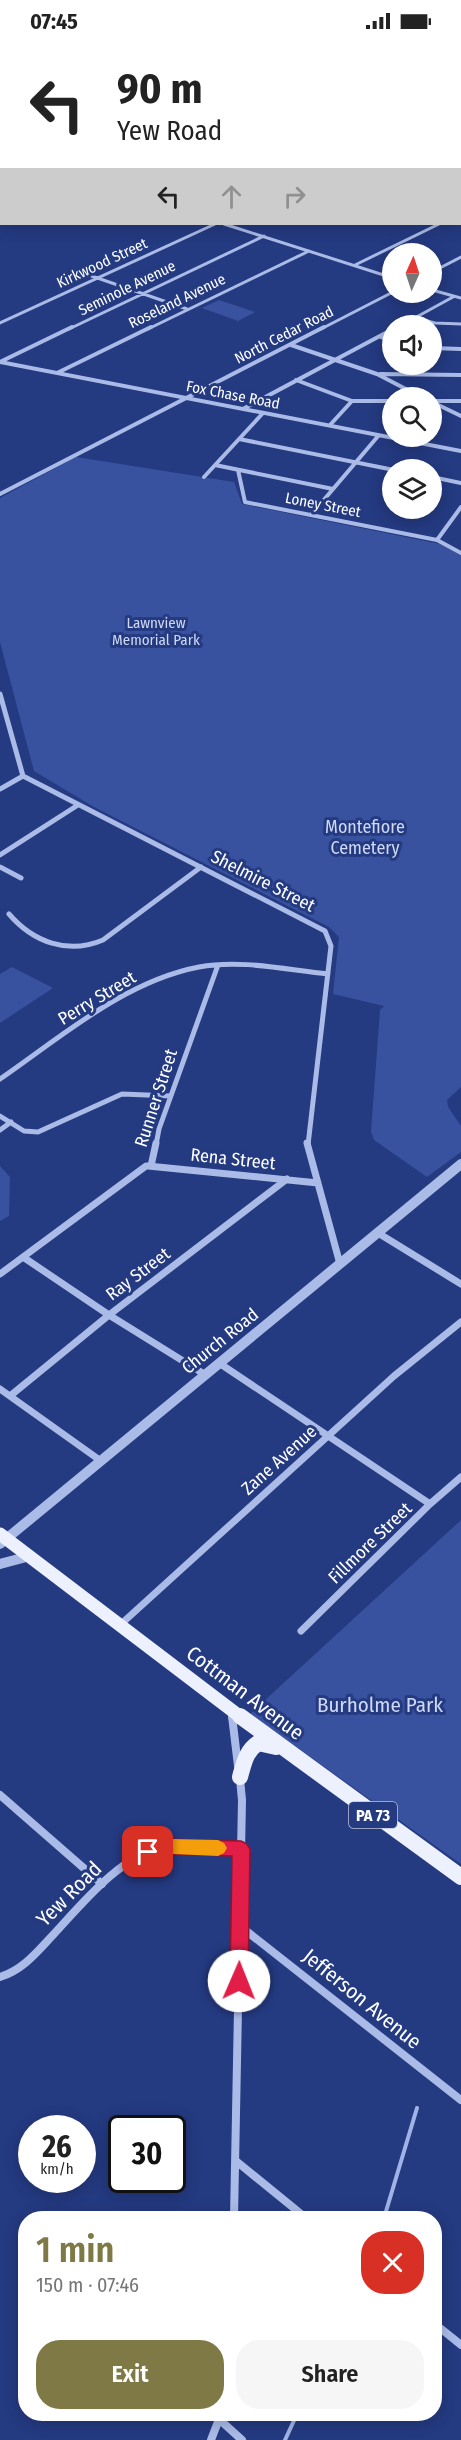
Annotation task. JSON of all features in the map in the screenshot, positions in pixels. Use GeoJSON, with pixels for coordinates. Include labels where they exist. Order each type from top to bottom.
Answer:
{"type":"FeatureCollection","features":[{"type":"Feature","properties":{"kind":"main road","name":"Cottman Avenue"},"geometry":{"type":"LineString","coordinates":[[2,1539],[30,1556],[286,1751],[461,1877]]}},
{"type":"Feature","properties":{"kind":"main road"},"geometry":{"type":"LineString","coordinates":[[240,1777],[247,1753],[253,1745],[268,1743],[286,1751]]}},
{"type":"Feature","properties":{"kind":"street","name":"Kirkwood Street"},"geometry":{"type":"LineString","coordinates":[[0,323],[213,225]]}},
{"type":"Feature","properties":{"kind":"street"},"geometry":{"type":"LineString","coordinates":[[227,225],[382,274]]}},
{"type":"Feature","properties":{"kind":"street"},"geometry":{"type":"LineString","coordinates":[[355,265],[437,225]]}},
{"type":"Feature","properties":{"kind":"street","name":"Seminole Avenue"},"geometry":{"type":"LineString","coordinates":[[0,362],[264,236]]}},
{"type":"Feature","properties":{"kind":"street","name":"Roseland Avenue"},"geometry":{"type":"LineString","coordinates":[[57,374],[309,251]]}},
{"type":"Feature","properties":{"kind":"street"},"geometry":{"type":"LineString","coordinates":[[442,266],[461,256]]}},
{"type":"Feature","properties":{"kind":"street"},"geometry":{"type":"LineString","coordinates":[[83,273],[188,309]]}},
{"type":"Feature","properties":{"kind":"street"},"geometry":{"type":"LineString","coordinates":[[442,293],[461,298]]}},
{"type":"Feature","properties":{"kind":"street"},"geometry":{"type":"LineString","coordinates":[[420,315],[453,297]]}},
{"type":"Feature","properties":{"kind":"street","name":"North Cedar Road"},"geometry":{"type":"LineString","coordinates":[[0,494],[382,298]]}},
{"type":"Feature","properties":{"kind":"street"},"geometry":{"type":"LineString","coordinates":[[442,323],[461,324]]}},
{"type":"Feature","properties":{"kind":"street"},"geometry":{"type":"LineString","coordinates":[[242,409],[380,336]]}},
{"type":"Feature","properties":{"kind":"street"},"geometry":{"type":"LineString","coordinates":[[291,345],[377,374],[402,387]]}},
{"type":"Feature","properties":{"kind":"street"},"geometry":{"type":"LineString","coordinates":[[442,348],[461,349]]}},
{"type":"Feature","properties":{"kind":"street","name":"Fox Chase Road"},"geometry":{"type":"LineString","coordinates":[[0,362],[461,451]]}},
{"type":"Feature","properties":{"kind":"street"},"geometry":{"type":"LineString","coordinates":[[377,374],[461,375]]}},
{"type":"Feature","properties":{"kind":"street"},"geometry":{"type":"LineString","coordinates":[[296,380],[352,401],[382,401]]}},
{"type":"Feature","properties":{"kind":"street"},"geometry":{"type":"LineString","coordinates":[[330,425],[352,401]]}},
{"type":"Feature","properties":{"kind":"street"},"geometry":{"type":"LineString","coordinates":[[442,402],[461,402]]}},
{"type":"Feature","properties":{"kind":"street"},"geometry":{"type":"LineString","coordinates":[[442,407],[461,416]]}},
{"type":"Feature","properties":{"kind":"street"},"geometry":{"type":"LineString","coordinates":[[204,477],[263,413]]}},
{"type":"Feature","properties":{"kind":"street"},"geometry":{"type":"LineString","coordinates":[[311,515],[379,435]]}},
{"type":"Feature","properties":{"kind":"street"},"geometry":{"type":"LineString","coordinates":[[239,439],[382,467]]}},
{"type":"Feature","properties":{"kind":"street"},"geometry":{"type":"LineString","coordinates":[[215,465],[333,489]]}},
{"type":"Feature","properties":{"kind":"street","name":"Loney Street"},"geometry":{"type":"LineString","coordinates":[[238,470],[245,502],[437,540],[461,553]]}},
{"type":"Feature","properties":{"kind":"street"},"geometry":{"type":"LineString","coordinates":[[442,479],[461,483]]}},
{"type":"Feature","properties":{"kind":"street"},"geometry":{"type":"LineString","coordinates":[[437,540],[461,507]]}},
{"type":"Feature","properties":{"kind":"street"},"geometry":{"type":"LineString","coordinates":[[0,694],[7,726],[23,776],[0,789]]}},
{"type":"Feature","properties":{"kind":"street"},"geometry":{"type":"LineString","coordinates":[[0,730],[7,726]]}},
{"type":"Feature","properties":{"kind":"street","name":"Shelmire Street"},"geometry":{"type":"LineString","coordinates":[[23,776],[325,931],[331,946],[308,1142],[340,1264]]}},
{"type":"Feature","properties":{"kind":"street"},"geometry":{"type":"LineString","coordinates":[[0,855],[78,805]]}},
{"type":"Feature","properties":{"kind":"street"},"geometry":{"type":"LineString","coordinates":[[0,867],[21,878]]}},
{"type":"Feature","properties":{"kind":"street"},"geometry":{"type":"LineString","coordinates":[[9,914],[15,922],[57,945],[72,948],[86,947],[103,940],[201,867]]}},
{"type":"Feature","properties":{"kind":"street","name":"Perry Street"},"geometry":{"type":"LineString","coordinates":[[0,1079],[119,999],[147,985],[198,967],[218,965],[328,974]]}},
{"type":"Feature","properties":{"kind":"street","name":"Runner Street"},"geometry":{"type":"LineString","coordinates":[[0,1274],[146,1166],[151,1166],[159,1129],[218,965]]}},
{"type":"Feature","properties":{"kind":"street"},"geometry":{"type":"LineString","coordinates":[[0,1116],[24,1131],[38,1132],[122,1094],[171,1096]]}},
{"type":"Feature","properties":{"kind":"street"},"geometry":{"type":"LineString","coordinates":[[0,1130],[11,1122]]}},
{"type":"Feature","properties":{"kind":"street","name":"Church Road"},"geometry":{"type":"LineString","coordinates":[[2,1539],[101,1461],[461,1164]]}},
{"type":"Feature","properties":{"kind":"street","name":"Rena Street"},"geometry":{"type":"LineString","coordinates":[[146,1166],[318,1183]]}},
{"type":"Feature","properties":{"kind":"street","name":"Ray Street"},"geometry":{"type":"LineString","coordinates":[[10,1396],[109,1315],[287,1179]]}},
{"type":"Feature","properties":{"kind":"street"},"geometry":{"type":"LineString","coordinates":[[378,1233],[461,1284]]}},
{"type":"Feature","properties":{"kind":"street"},"geometry":{"type":"LineString","coordinates":[[23,1257],[109,1315],[204,1374]]}},
{"type":"Feature","properties":{"kind":"street","name":"Zane Avenue"},"geometry":{"type":"LineString","coordinates":[[120,1624],[394,1376],[461,1322]]}},
{"type":"Feature","properties":{"kind":"street"},"geometry":{"type":"LineString","coordinates":[[218,1363],[430,1504]]}},
{"type":"Feature","properties":{"kind":"street"},"geometry":{"type":"LineString","coordinates":[[0,1389],[101,1461]]}},
{"type":"Feature","properties":{"kind":"street","name":"Fillmore Street"},"geometry":{"type":"LineString","coordinates":[[301,1631],[430,1504],[461,1478]]}},
{"type":"Feature","properties":{"kind":"street"},"geometry":{"type":"LineString","coordinates":[[0,1564],[30,1556]]}},
{"type":"Feature","properties":{"kind":"street"},"geometry":{"type":"LineString","coordinates":[[231,1710],[242,1800],[234,2211]]}},
{"type":"Feature","properties":{"kind":"street"},"geometry":{"type":"LineString","coordinates":[[0,1795],[102,1884]]}},
{"type":"Feature","properties":{"kind":"street","name":"Yew Road"},"geometry":{"type":"LineString","coordinates":[[0,1977],[6,1976],[29,1960],[102,1884],[136,1858],[161,1847],[241,1849]]}},
{"type":"Feature","properties":{"kind":"street","name":"Jefferson Avenue"},"geometry":{"type":"LineString","coordinates":[[240,1926],[461,2100]]}},
{"type":"Feature","properties":{"kind":"street"},"geometry":{"type":"LineString","coordinates":[[236,2161],[297,2211]]}},
{"type":"Feature","properties":{"kind":"street"},"geometry":{"type":"LineString","coordinates":[[442,2330],[461,2345]]}},
{"type":"Feature","properties":{"kind":"street"},"geometry":{"type":"LineString","coordinates":[[211,2440],[218,2421]]}},
{"type":"Feature","properties":{"kind":"street"},"geometry":{"type":"LineString","coordinates":[[224,2421],[242,2440]]}},
{"type":"Feature","properties":{"kind":"green space"},"geometry":{"type":"Polygon","coordinates":[[[219,300],[255,312],[238,321],[202,308],[219,300]]]}},
{"type":"Feature","properties":{"kind":"green space","name":"Lawnview Memorial Park"},"geometry":{"type":"Polygon","coordinates":[[[76,457],[234,482],[242,504],[440,544],[461,555],[461,1087],[447,1100],[448,1107],[461,1126],[461,1152],[427,1177],[374,1140],[371,1132],[380,1010],[384,1006],[333,994],[339,937],[329,927],[94,807],[34,771],[0,642],[0,498],[76,457]]]}},
{"type":"Feature","properties":{"kind":"green space"},"geometry":{"type":"Polygon","coordinates":[[[12,967],[53,988],[0,1023],[0,974],[12,967]]]}},
{"type":"Feature","properties":{"kind":"green space"},"geometry":{"type":"Polygon","coordinates":[[[0,1166],[10,1177],[9,1216],[0,1221],[0,1166]]]}},
{"type":"Feature","properties":{"kind":"green space","name":"Burholme Park"},"geometry":{"type":"Polygon","coordinates":[[[461,1520],[461,1864],[250,1714],[461,1520]]]}},
{"type":"Feature","properties":{"kind":"waterway"},"geometry":{"type":"LineString","coordinates":[[386,2211],[417,2108]]}},
{"type":"Feature","properties":{"kind":"waterway"},"geometry":{"type":"LineString","coordinates":[[285,2440],[294,2421]]}},
{"type":"Feature","properties":{"kind":"slow traffic"},"geometry":{"type":"LineString","coordinates":[[173,1847],[218,1848]]}},
{"type":"Feature","properties":{"kind":"route"},"geometry":{"type":"LineString","coordinates":[[148,1852],[161,1847],[241,1849],[239,1981]]}},
{"type":"Feature","properties":{"kind":"park label","name":"Montefiore Cemetery"},"geometry":{"type":"Point","coordinates":[365,837]}}]}
